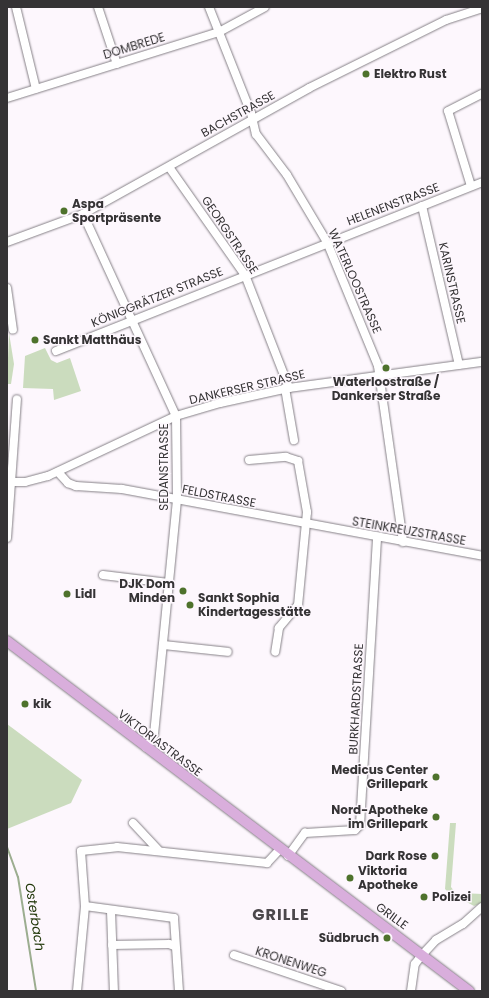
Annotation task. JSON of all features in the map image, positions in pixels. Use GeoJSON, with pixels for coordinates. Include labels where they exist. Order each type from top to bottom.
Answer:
{"type":"FeatureCollection","features":[{"type":"Feature","properties":{"kind":"main road","name":"VIKTORIASTRASSE"},"geometry":{"type":"LineString","coordinates":[[7,641],[299,864]]}},
{"type":"Feature","properties":{"kind":"main road","name":"GRILLE"},"geometry":{"type":"LineString","coordinates":[[299,864],[468,991]]}},
{"type":"Feature","properties":{"kind":"street"},"geometry":{"type":"LineString","coordinates":[[16,7],[36,89]]}},
{"type":"Feature","properties":{"kind":"street"},"geometry":{"type":"LineString","coordinates":[[98,7],[117,64]]}},
{"type":"Feature","properties":{"kind":"street","name":"WATERLOOSTRASSE"},"geometry":{"type":"LineString","coordinates":[[209,7],[251,113],[251,120],[256,134],[287,174],[327,242],[355,306],[380,374],[403,542]]}},
{"type":"Feature","properties":{"kind":"street","name":"DOMBREDE"},"geometry":{"type":"LineString","coordinates":[[7,98],[219,32],[264,7]]}},
{"type":"Feature","properties":{"kind":"street","name":"BACHSTRASSE"},"geometry":{"type":"LineString","coordinates":[[7,242],[83,214],[323,81],[446,20],[482,8]]}},
{"type":"Feature","properties":{"kind":"street"},"geometry":{"type":"LineString","coordinates":[[471,186],[448,111],[482,94]]}},
{"type":"Feature","properties":{"kind":"street","name":"GEORGSTRASSE"},"geometry":{"type":"LineString","coordinates":[[169,167],[245,275],[287,388],[294,440]]}},
{"type":"Feature","properties":{"kind":"street","name":"HELENENSTRASSE"},"geometry":{"type":"LineString","coordinates":[[245,275],[482,182]]}},
{"type":"Feature","properties":{"kind":"street","name":"KARINSTRASSE"},"geometry":{"type":"LineString","coordinates":[[422,206],[459,365]]}},
{"type":"Feature","properties":{"kind":"street","name":"SEDANSTRASSE"},"geometry":{"type":"LineString","coordinates":[[83,214],[132,320],[142,337],[176,416],[177,500],[154,735],[146,748]]}},
{"type":"Feature","properties":{"kind":"street","name":"KÖNIGGRÄTZER STRASSE"},"geometry":{"type":"LineString","coordinates":[[56,351],[245,275]]}},
{"type":"Feature","properties":{"kind":"street"},"geometry":{"type":"LineString","coordinates":[[7,288],[12,330]]}},
{"type":"Feature","properties":{"kind":"street","name":"DANKERSER STRASSE"},"geometry":{"type":"LineString","coordinates":[[9,482],[36,480],[58,472],[176,416],[220,403],[287,388],[380,374],[482,362]]}},
{"type":"Feature","properties":{"kind":"street"},"geometry":{"type":"LineString","coordinates":[[7,538],[9,482],[17,399]]}},
{"type":"Feature","properties":{"kind":"street"},"geometry":{"type":"LineString","coordinates":[[249,460],[286,457],[298,461],[308,525],[298,605],[279,628],[275,652]]}},
{"type":"Feature","properties":{"kind":"street","name":"FELDSTRASSE"},"geometry":{"type":"LineString","coordinates":[[58,472],[68,483],[76,486],[107,487],[332,529]]}},
{"type":"Feature","properties":{"kind":"street","name":"STEINKREUZSTRASSE"},"geometry":{"type":"LineString","coordinates":[[332,529],[482,556]]}},
{"type":"Feature","properties":{"kind":"street","name":"BURKHARDSTRASSE"},"geometry":{"type":"LineString","coordinates":[[288,856],[305,833],[355,830],[360,825],[377,537]]}},
{"type":"Feature","properties":{"kind":"street"},"geometry":{"type":"LineString","coordinates":[[103,576],[169,583]]}},
{"type":"Feature","properties":{"kind":"street"},"geometry":{"type":"LineString","coordinates":[[163,645],[228,652]]}},
{"type":"Feature","properties":{"kind":"street"},"geometry":{"type":"LineString","coordinates":[[133,823],[158,850]]}},
{"type":"Feature","properties":{"kind":"street"},"geometry":{"type":"LineString","coordinates":[[77,991],[85,906],[81,851],[117,848],[158,850],[267,863],[280,850]]}},
{"type":"Feature","properties":{"kind":"street"},"geometry":{"type":"LineString","coordinates":[[85,906],[112,911],[172,917],[175,920],[174,946],[179,991]]}},
{"type":"Feature","properties":{"kind":"street"},"geometry":{"type":"LineString","coordinates":[[411,991],[415,964],[422,955],[436,940],[463,924],[482,907]]}},
{"type":"Feature","properties":{"kind":"street"},"geometry":{"type":"LineString","coordinates":[[112,911],[114,991]]}},
{"type":"Feature","properties":{"kind":"street"},"geometry":{"type":"LineString","coordinates":[[112,945],[169,944],[174,946]]}},
{"type":"Feature","properties":{"kind":"street","name":"KRONENWEG"},"geometry":{"type":"LineString","coordinates":[[234,955],[341,991]]}},
{"type":"Feature","properties":{"kind":"green space"},"geometry":{"type":"Polygon","coordinates":[[[9,333],[14,364],[11,384],[7,384],[9,333]]]}},
{"type":"Feature","properties":{"kind":"green space"},"geometry":{"type":"Polygon","coordinates":[[[45,348],[51,360],[57,363],[70,358],[81,391],[54,400],[53,389],[23,388],[25,356],[45,348]]]}},
{"type":"Feature","properties":{"kind":"green space"},"geometry":{"type":"Polygon","coordinates":[[[7,724],[82,780],[71,803],[7,829],[7,724]]]}},
{"type":"Feature","properties":{"kind":"green space"},"geometry":{"type":"Polygon","coordinates":[[[450,823],[456,823],[451,887],[454,891],[454,898],[445,889],[450,823]]]}},
{"type":"Feature","properties":{"kind":"green space"},"geometry":{"type":"Polygon","coordinates":[[[461,893],[482,894],[482,903],[474,906],[461,899],[461,893]]]}},
{"type":"Feature","properties":{"kind":"waterway","name":"Osterbach"},"geometry":{"type":"LineString","coordinates":[[7,847],[18,877],[36,991]]}},
{"type":"Feature","properties":{"kind":"place","name":"Elektro Rust"},"geometry":{"type":"Point","coordinates":[366,74]}},
{"type":"Feature","properties":{"kind":"place","name":"Aspa Sportpräsente"},"geometry":{"type":"Point","coordinates":[64,211]}},
{"type":"Feature","properties":{"kind":"place","name":"Sankt Matthäus"},"geometry":{"type":"Point","coordinates":[35,340]}},
{"type":"Feature","properties":{"kind":"place","name":"Waterloostraße / Dankerser Straße"},"geometry":{"type":"Point","coordinates":[386,368]}},
{"type":"Feature","properties":{"kind":"place","name":"DJK Dom Minden"},"geometry":{"type":"Point","coordinates":[183,591]}},
{"type":"Feature","properties":{"kind":"place","name":"Lidl"},"geometry":{"type":"Point","coordinates":[67,594]}},
{"type":"Feature","properties":{"kind":"place","name":"Sankt Sophia Kindertagesstätte"},"geometry":{"type":"Point","coordinates":[190,605]}},
{"type":"Feature","properties":{"kind":"place","name":"kik"},"geometry":{"type":"Point","coordinates":[25,704]}},
{"type":"Feature","properties":{"kind":"place","name":"Medicus Center Grillepark"},"geometry":{"type":"Point","coordinates":[436,777]}},
{"type":"Feature","properties":{"kind":"place","name":"Nord-Apotheke im Grillepark"},"geometry":{"type":"Point","coordinates":[436,817]}},
{"type":"Feature","properties":{"kind":"place","name":"Dark Rose"},"geometry":{"type":"Point","coordinates":[435,856]}},
{"type":"Feature","properties":{"kind":"place","name":"Viktoria Apotheke"},"geometry":{"type":"Point","coordinates":[350,878]}},
{"type":"Feature","properties":{"kind":"place","name":"Polizei"},"geometry":{"type":"Point","coordinates":[424,897]}},
{"type":"Feature","properties":{"kind":"place","name":"Südbruch"},"geometry":{"type":"Point","coordinates":[387,938]}},
{"type":"Feature","properties":{"kind":"district","name":"GRILLE"},"geometry":{"type":"Point","coordinates":[281,915]}}]}
